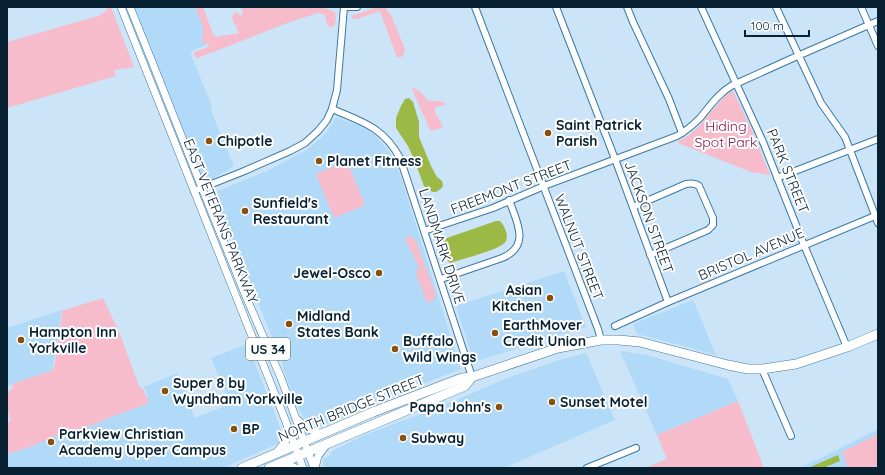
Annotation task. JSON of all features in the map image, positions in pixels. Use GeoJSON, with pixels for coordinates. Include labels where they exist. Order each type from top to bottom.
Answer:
{"type":"FeatureCollection","features":[{"type":"Feature","properties":{"kind":"highway","name":"NORTH BRIDGE STREET"},"geometry":{"type":"LineString","coordinates":[[242,468],[394,404],[462,378],[472,377],[558,348],[601,340],[640,342],[728,365],[748,369],[762,369],[796,364],[847,347],[878,334]]}},
{"type":"Feature","properties":{"kind":"highway","name":"NORTH BRIDGE STREET"},"geometry":{"type":"LineString","coordinates":[[269,468],[465,386],[472,377]]}},
{"type":"Feature","properties":{"kind":"main road","name":"EAST VETERANS PARKWAY"},"geometry":{"type":"LineString","coordinates":[[121,7],[223,260],[295,445]]}},
{"type":"Feature","properties":{"kind":"main road","name":"EAST VETERANS PARKWAY"},"geometry":{"type":"LineString","coordinates":[[130,7],[244,292],[281,378],[305,442]]}},
{"type":"Feature","properties":{"kind":"main road"},"geometry":{"type":"LineString","coordinates":[[295,417],[308,429],[324,434]]}},
{"type":"Feature","properties":{"kind":"main road"},"geometry":{"type":"LineString","coordinates":[[276,454],[287,439],[286,422]]}},
{"type":"Feature","properties":{"kind":"main road","name":"US 34"},"geometry":{"type":"LineString","coordinates":[[305,442],[315,468]]}},
{"type":"Feature","properties":{"kind":"main road"},"geometry":{"type":"LineString","coordinates":[[315,468],[318,456],[328,443]]}},
{"type":"Feature","properties":{"kind":"main road","name":"US 34"},"geometry":{"type":"LineString","coordinates":[[295,445],[303,468]]}},
{"type":"Feature","properties":{"kind":"main road"},"geometry":{"type":"LineString","coordinates":[[279,464],[289,465],[296,468]]}},
{"type":"Feature","properties":{"kind":"street"},"geometry":{"type":"LineString","coordinates":[[194,191],[268,161],[300,146],[312,138],[327,120],[332,109],[337,90],[344,7],[356,7]]}},
{"type":"Feature","properties":{"kind":"street","name":"WALNUT STREET"},"geometry":{"type":"LineString","coordinates":[[475,7],[601,340]]}},
{"type":"Feature","properties":{"kind":"street","name":"JACKSON STREET"},"geometry":{"type":"LineString","coordinates":[[556,7],[615,159],[668,302]]}},
{"type":"Feature","properties":{"kind":"street"},"geometry":{"type":"LineString","coordinates":[[627,7],[669,99],[682,133]]}},
{"type":"Feature","properties":{"kind":"street","name":"PARK STREET"},"geometry":{"type":"LineString","coordinates":[[701,7],[757,128],[847,347]]}},
{"type":"Feature","properties":{"kind":"street"},"geometry":{"type":"LineString","coordinates":[[776,7],[821,103],[845,138],[878,223]]}},
{"type":"Feature","properties":{"kind":"street"},"geometry":{"type":"LineString","coordinates":[[861,7],[878,46]]}},
{"type":"Feature","properties":{"kind":"street","name":"FREEMONT STREET"},"geometry":{"type":"LineString","coordinates":[[424,231],[488,209],[544,186],[673,138],[696,122],[725,89],[878,21]]}},
{"type":"Feature","properties":{"kind":"street","name":"LANDMARK DRIVE"},"geometry":{"type":"LineString","coordinates":[[332,109],[374,128],[392,144],[400,158],[472,377]]}},
{"type":"Feature","properties":{"kind":"street"},"geometry":{"type":"LineString","coordinates":[[777,178],[878,139]]}},
{"type":"Feature","properties":{"kind":"street"},"geometry":{"type":"LineString","coordinates":[[633,207],[686,184],[694,183],[699,186],[713,218],[714,225],[708,230],[650,255]]}},
{"type":"Feature","properties":{"kind":"street"},"geometry":{"type":"LineString","coordinates":[[441,279],[510,255],[517,248],[519,230],[509,200]]}},
{"type":"Feature","properties":{"kind":"street","name":"BRISTOL AVENUE"},"geometry":{"type":"LineString","coordinates":[[615,326],[668,302],[875,216]]}},
{"type":"Feature","properties":{"kind":"street"},"geometry":{"type":"LineString","coordinates":[[762,369],[791,436]]}},
{"type":"Feature","properties":{"kind":"street"},"geometry":{"type":"LineString","coordinates":[[587,468],[636,448]]}},
{"type":"Feature","properties":{"kind":"shaded area"},"geometry":{"type":"Polygon","coordinates":[[[131,7],[198,7],[212,42],[190,52],[212,106],[211,111],[234,166],[203,185],[131,7]]]}},
{"type":"Feature","properties":{"kind":"shaded area"},"geometry":{"type":"Polygon","coordinates":[[[409,98],[413,102],[419,122],[419,137],[431,166],[437,177],[442,181],[442,188],[436,192],[427,189],[424,186],[408,146],[396,128],[396,118],[401,106],[405,99],[409,98]]]}},
{"type":"Feature","properties":{"kind":"shaded area"},"geometry":{"type":"Polygon","coordinates":[[[336,117],[365,128],[374,134],[394,159],[461,369],[376,402],[317,428],[306,422],[296,403],[283,368],[282,361],[215,197],[218,191],[269,170],[308,149],[329,129],[336,117]]]}},
{"type":"Feature","properties":{"kind":"shaded area"},"geometry":{"type":"Polygon","coordinates":[[[496,221],[500,221],[502,223],[506,233],[507,239],[503,244],[497,248],[471,257],[450,263],[448,261],[443,242],[447,238],[496,221]]]}},
{"type":"Feature","properties":{"kind":"shaded area"},"geometry":{"type":"Polygon","coordinates":[[[564,271],[586,327],[474,362],[456,306],[564,271]]]}},
{"type":"Feature","properties":{"kind":"shaded area"},"geometry":{"type":"Polygon","coordinates":[[[693,300],[716,355],[637,334],[633,324],[693,300]]]}},
{"type":"Feature","properties":{"kind":"shaded area"},"geometry":{"type":"Polygon","coordinates":[[[62,310],[52,371],[7,386],[7,328],[62,310]]]}},
{"type":"Feature","properties":{"kind":"shaded area"},"geometry":{"type":"Polygon","coordinates":[[[247,344],[282,432],[282,439],[277,444],[223,468],[7,468],[7,452],[63,433],[148,397],[144,387],[177,373],[195,418],[230,404],[211,358],[247,344]]]}},
{"type":"Feature","properties":{"kind":"shaded area"},"geometry":{"type":"Polygon","coordinates":[[[620,351],[647,355],[728,379],[738,401],[657,435],[620,351]]]}},
{"type":"Feature","properties":{"kind":"shaded area"},"geometry":{"type":"Polygon","coordinates":[[[586,353],[615,420],[504,468],[324,468],[323,459],[329,456],[332,451],[367,434],[437,408],[510,377],[559,360],[586,353]]]}},
{"type":"Feature","properties":{"kind":"shaded area"},"geometry":{"type":"Polygon","coordinates":[[[878,429],[878,468],[800,468],[835,451],[878,429]]]}},
{"type":"Feature","properties":{"kind":"shaded area"},"geometry":{"type":"Polygon","coordinates":[[[838,455],[840,461],[823,468],[808,468],[838,455]]]}},
{"type":"Feature","properties":{"kind":"green space"},"geometry":{"type":"Polygon","coordinates":[[[108,7],[111,7],[134,67],[115,70],[116,76],[7,108],[7,42],[98,16],[105,12],[108,7]]]}},
{"type":"Feature","properties":{"kind":"green space"},"geometry":{"type":"Polygon","coordinates":[[[195,7],[203,7],[213,34],[216,37],[239,33],[232,18],[234,13],[243,15],[241,7],[323,7],[335,12],[336,20],[334,26],[329,27],[325,15],[318,13],[290,22],[197,58],[194,56],[194,53],[209,46],[208,43],[202,43],[203,26],[195,7]]]}},
{"type":"Feature","properties":{"kind":"green space"},"geometry":{"type":"Polygon","coordinates":[[[378,7],[385,7],[391,15],[405,49],[402,57],[397,57],[396,55],[380,11],[357,19],[353,19],[351,16],[378,7]]]}},
{"type":"Feature","properties":{"kind":"green space"},"geometry":{"type":"Polygon","coordinates":[[[413,87],[420,91],[428,101],[439,101],[446,104],[435,107],[436,113],[443,127],[432,131],[430,130],[412,89],[413,87]]]}},
{"type":"Feature","properties":{"kind":"green space","name":"Hiding Spot Park"},"geometry":{"type":"Polygon","coordinates":[[[733,91],[754,135],[770,175],[751,172],[678,143],[694,131],[714,108],[733,91]]]}},
{"type":"Feature","properties":{"kind":"green space"},"geometry":{"type":"Polygon","coordinates":[[[347,161],[365,205],[334,218],[316,174],[347,161]]]}},
{"type":"Feature","properties":{"kind":"green space"},"geometry":{"type":"Polygon","coordinates":[[[410,236],[416,241],[435,292],[435,299],[428,303],[415,271],[419,270],[405,240],[410,236]]]}},
{"type":"Feature","properties":{"kind":"green space"},"geometry":{"type":"Polygon","coordinates":[[[103,298],[120,334],[139,386],[143,389],[149,403],[69,433],[67,437],[61,433],[30,447],[7,454],[7,424],[10,419],[7,406],[7,392],[13,389],[12,384],[53,370],[62,315],[61,311],[103,298]]]}},
{"type":"Feature","properties":{"kind":"green space"},"geometry":{"type":"Polygon","coordinates":[[[738,401],[764,468],[645,468],[667,459],[657,435],[738,401]]]}},
{"type":"Feature","properties":{"kind":"green space"},"geometry":{"type":"Polygon","coordinates":[[[878,434],[878,468],[848,468],[842,452],[878,434]]]}},
{"type":"Feature","properties":{"kind":"place","name":"Saint Patrick Parish"},"geometry":{"type":"Point","coordinates":[548,133]}},
{"type":"Feature","properties":{"kind":"place","name":"Chipotle"},"geometry":{"type":"Point","coordinates":[209,141]}},
{"type":"Feature","properties":{"kind":"place","name":"Planet Fitness"},"geometry":{"type":"Point","coordinates":[319,161]}},
{"type":"Feature","properties":{"kind":"place","name":"Sunfield's Restaurant"},"geometry":{"type":"Point","coordinates":[245,211]}},
{"type":"Feature","properties":{"kind":"place","name":"Jewel-Osco"},"geometry":{"type":"Point","coordinates":[379,273]}},
{"type":"Feature","properties":{"kind":"place","name":"Asian Kitchen"},"geometry":{"type":"Point","coordinates":[550,298]}},
{"type":"Feature","properties":{"kind":"place","name":"Midland States Bank"},"geometry":{"type":"Point","coordinates":[289,324]}},
{"type":"Feature","properties":{"kind":"place","name":"EarthMover Credit Union"},"geometry":{"type":"Point","coordinates":[495,333]}},
{"type":"Feature","properties":{"kind":"place","name":"Hampton Inn Yorkville"},"geometry":{"type":"Point","coordinates":[21,340]}},
{"type":"Feature","properties":{"kind":"place","name":"Buffalo Wild Wings"},"geometry":{"type":"Point","coordinates":[395,349]}},
{"type":"Feature","properties":{"kind":"place","name":"Super 8 by Wyndham Yorkville"},"geometry":{"type":"Point","coordinates":[165,391]}},
{"type":"Feature","properties":{"kind":"place","name":"Sunset Motel"},"geometry":{"type":"Point","coordinates":[552,402]}},
{"type":"Feature","properties":{"kind":"place","name":"Papa John's"},"geometry":{"type":"Point","coordinates":[499,407]}},
{"type":"Feature","properties":{"kind":"place","name":"BP"},"geometry":{"type":"Point","coordinates":[234,429]}},
{"type":"Feature","properties":{"kind":"place","name":"Subway"},"geometry":{"type":"Point","coordinates":[403,438]}},
{"type":"Feature","properties":{"kind":"place","name":"Parkview Christian Academy Upper Campus"},"geometry":{"type":"Point","coordinates":[51,442]}}]}
